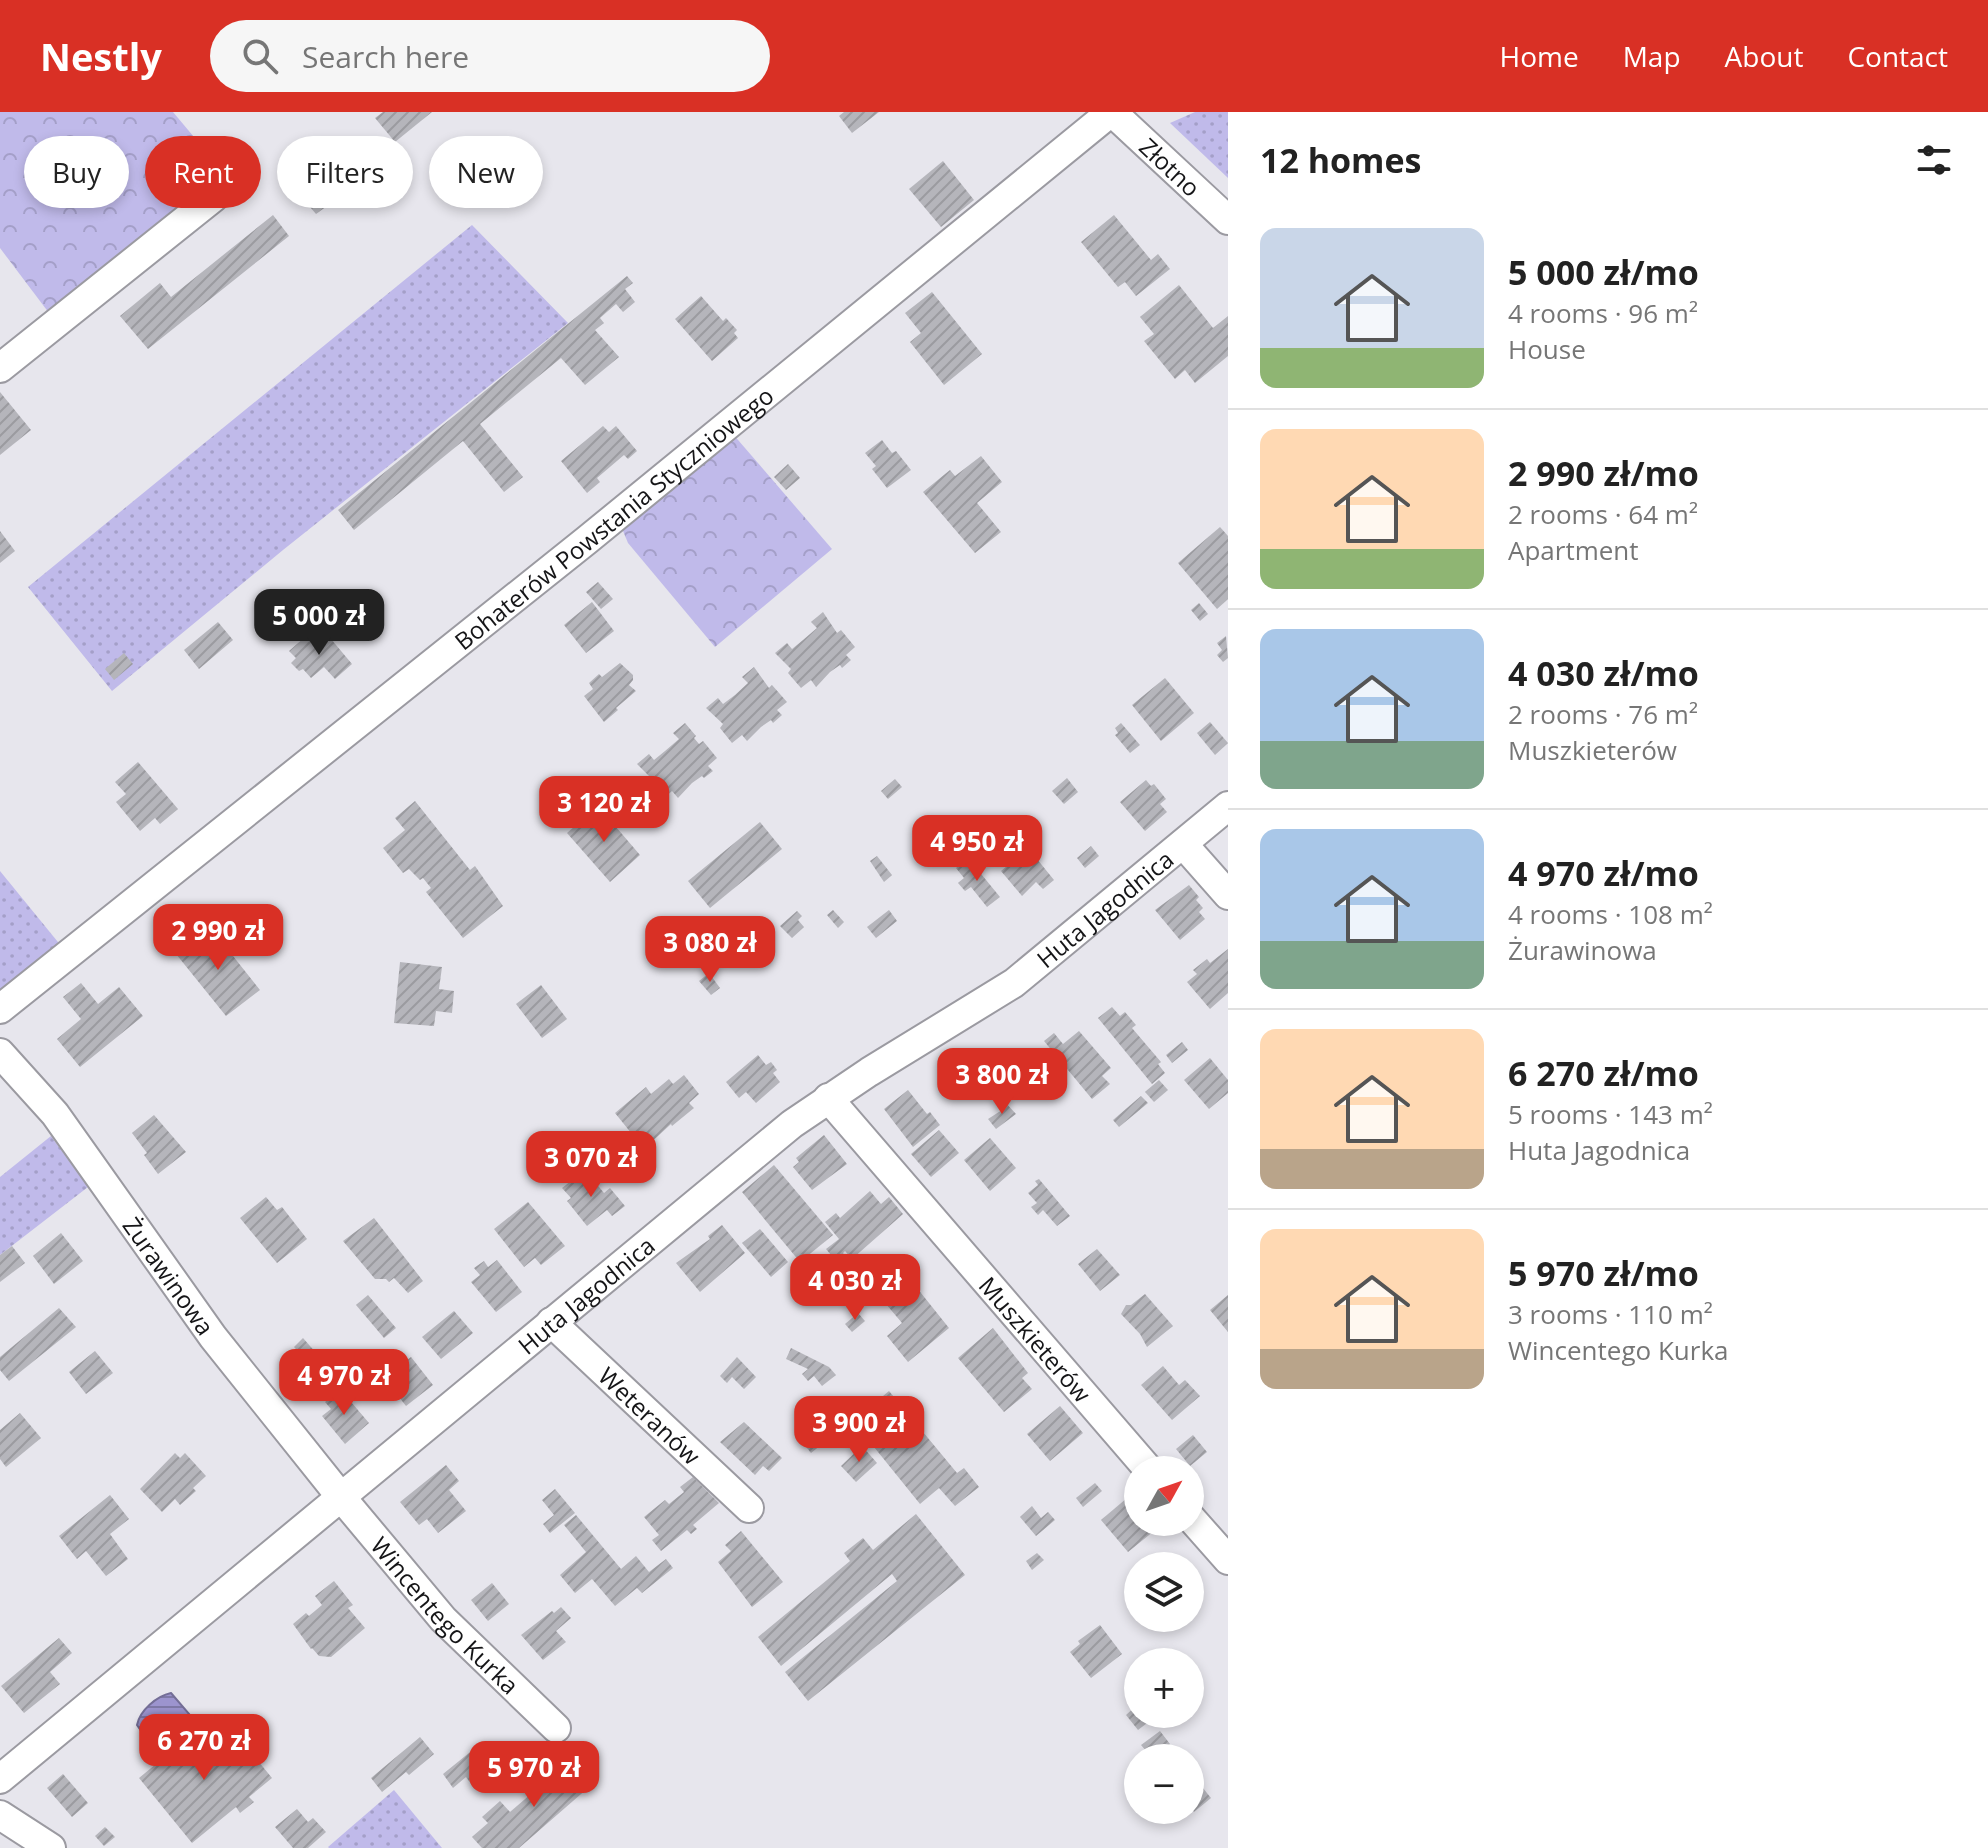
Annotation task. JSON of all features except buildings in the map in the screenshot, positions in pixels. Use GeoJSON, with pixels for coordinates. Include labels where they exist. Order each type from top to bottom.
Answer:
{"type":"FeatureCollection","features":[{"type":"Feature","properties":{"kind":"street","name":"Złotno"},"geometry":{"type":"LineString","coordinates":[[1112,112],[1228,220]]}},
{"type":"Feature","properties":{"kind":"street","name":"Bohaterów Powstania Styczniowego"},"geometry":{"type":"LineString","coordinates":[[0,1009],[587,540],[1112,112]]}},
{"type":"Feature","properties":{"kind":"street"},"geometry":{"type":"LineString","coordinates":[[0,368],[200,208]]}},
{"type":"Feature","properties":{"kind":"street","name":"Huta Jagodnica"},"geometry":{"type":"LineString","coordinates":[[0,1779],[792,1124],[828,1098],[1014,983],[1228,806]]}},
{"type":"Feature","properties":{"kind":"street"},"geometry":{"type":"LineString","coordinates":[[1183,844],[1228,895]]}},
{"type":"Feature","properties":{"kind":"street","name":"Żurawinowa"},"geometry":{"type":"LineString","coordinates":[[0,1053],[55,1114],[213,1337],[341,1497]]}},
{"type":"Feature","properties":{"kind":"street","name":"Muszkieterów"},"geometry":{"type":"LineString","coordinates":[[828,1098],[1137,1456]]}},
{"type":"Feature","properties":{"kind":"street","name":"Weteranów"},"geometry":{"type":"LineString","coordinates":[[551,1322],[749,1508]]}},
{"type":"Feature","properties":{"kind":"street","name":"Wincentego Kurka"},"geometry":{"type":"LineString","coordinates":[[341,1497],[443,1619],[556,1728]]}},
{"type":"Feature","properties":{"kind":"street"},"geometry":{"type":"LineString","coordinates":[[1204,1533],[1228,1560]]}},
{"type":"Feature","properties":{"kind":"street"},"geometry":{"type":"LineString","coordinates":[[0,1815],[51,1848]]}},
{"type":"Feature","properties":{"kind":"green space"},"geometry":{"type":"Polygon","coordinates":[[[0,112],[173,112],[193,136],[145,136],[145,208],[182,208],[49,313],[0,248],[0,112]]]}},
{"type":"Feature","properties":{"kind":"green space"},"geometry":{"type":"Polygon","coordinates":[[[1195,112],[1228,112],[1228,178],[1170,123],[1195,112]]]}},
{"type":"Feature","properties":{"kind":"green space"},"geometry":{"type":"Polygon","coordinates":[[[472,225],[568,323],[112,691],[28,587],[472,225]]]}},
{"type":"Feature","properties":{"kind":"green space"},"geometry":{"type":"Polygon","coordinates":[[[732,433],[832,549],[715,647],[628,543],[621,526],[732,433]]]}},
{"type":"Feature","properties":{"kind":"green space"},"geometry":{"type":"Polygon","coordinates":[[[0,871],[62,947],[0,997],[0,871]]]}},
{"type":"Feature","properties":{"kind":"green space"},"geometry":{"type":"Polygon","coordinates":[[[51,1136],[88,1187],[0,1255],[0,1177],[51,1136]]]}},
{"type":"Feature","properties":{"kind":"green space"},"geometry":{"type":"Polygon","coordinates":[[[394,1790],[442,1848],[328,1847],[394,1790]]]}},
{"type":"Feature","properties":{"kind":"shaded area"},"geometry":{"type":"Polygon","coordinates":[[[171,1693],[190,1715],[157,1741],[147,1739],[137,1725],[139,1719],[150,1704],[171,1693]]]}}]}
